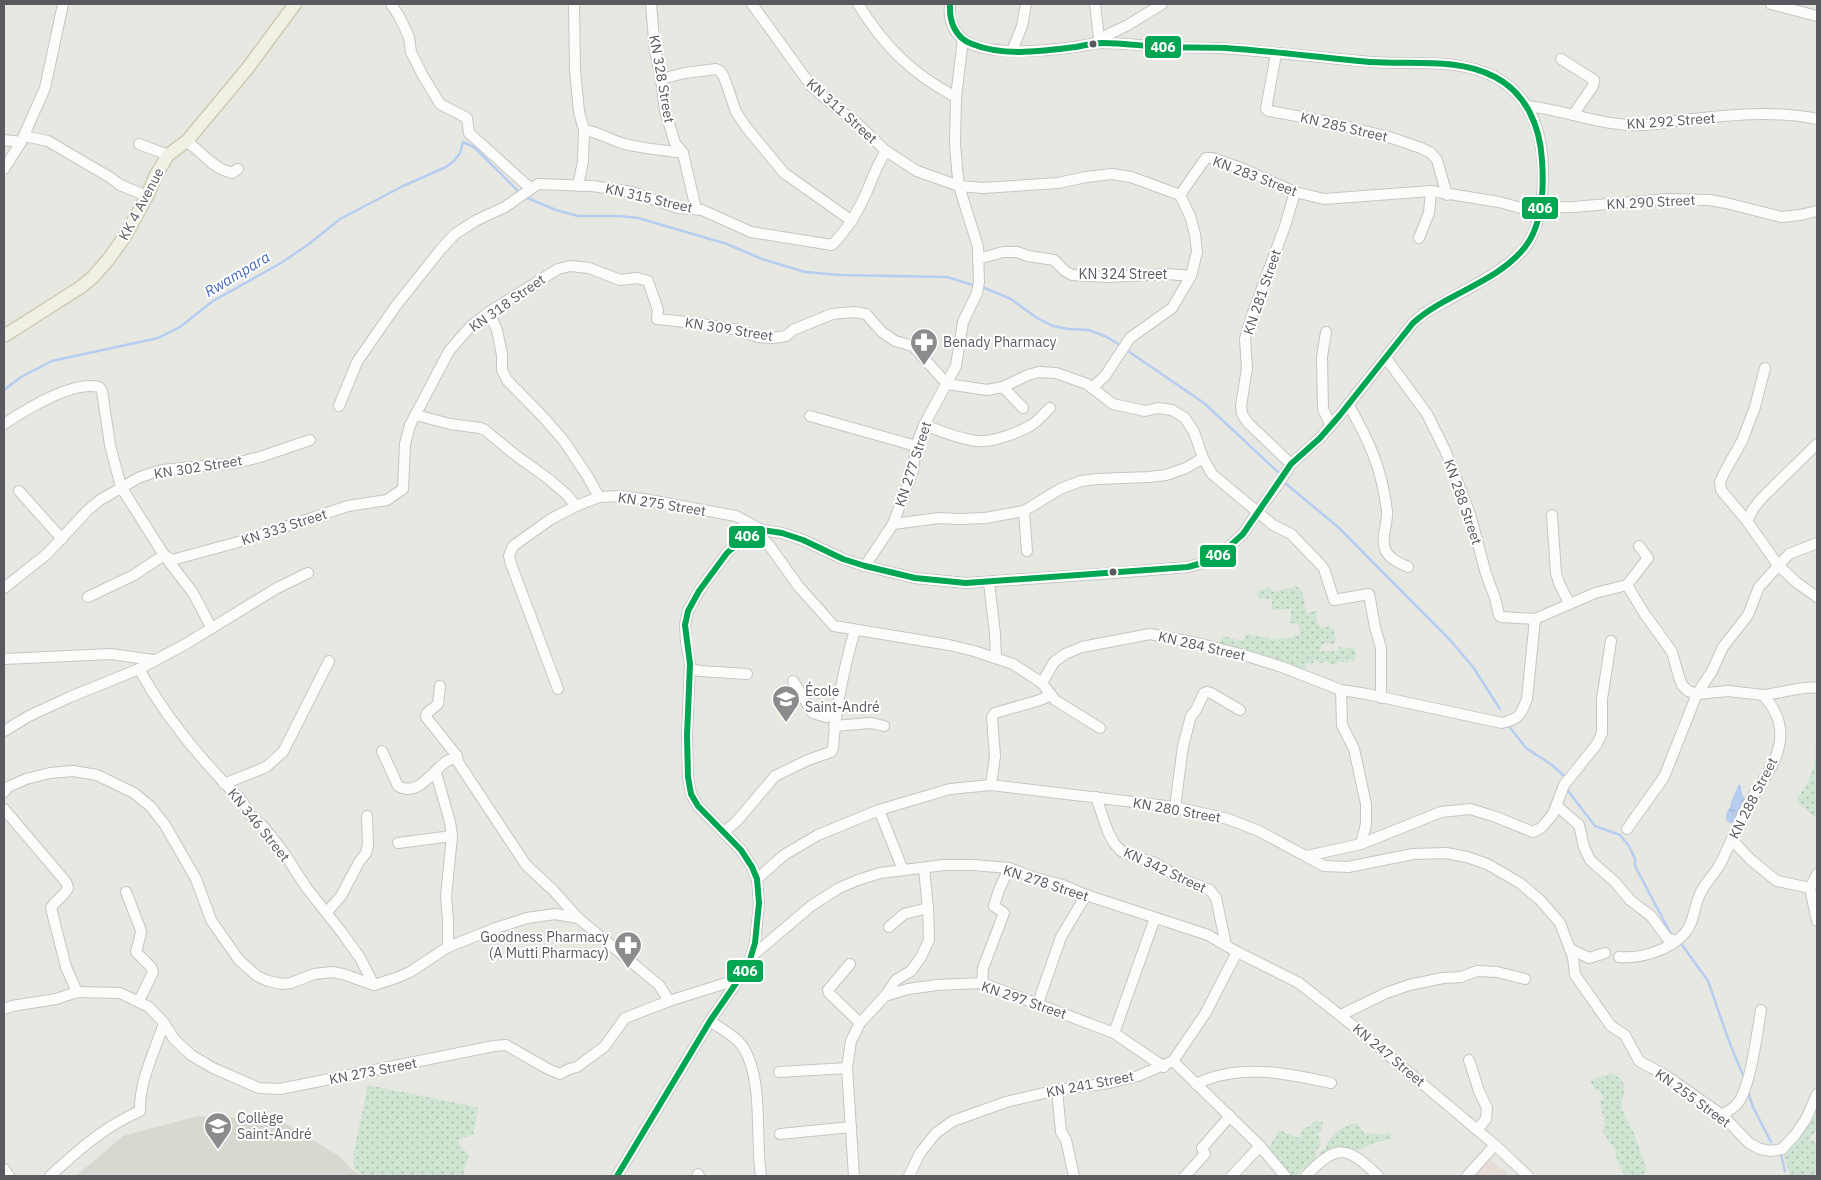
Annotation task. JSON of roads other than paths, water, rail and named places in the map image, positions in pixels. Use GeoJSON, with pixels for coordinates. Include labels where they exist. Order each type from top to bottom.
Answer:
{"type":"FeatureCollection","features":[{"type":"Feature","properties":{"kind":"main road","name":"KK 4 Avenue"},"geometry":{"type":"LineString","coordinates":[[4,336],[81,287],[108,260],[125,236],[147,196],[156,174],[168,155],[187,141],[247,69],[296,4]]}},
{"type":"Feature","properties":{"kind":"street"},"geometry":{"type":"LineString","coordinates":[[4,170],[22,139],[45,88],[64,4]]}},
{"type":"Feature","properties":{"kind":"street"},"geometry":{"type":"LineString","coordinates":[[390,4],[410,37],[411,52],[440,104],[467,118],[469,133],[530,188]]}},
{"type":"Feature","properties":{"kind":"street"},"geometry":{"type":"LineString","coordinates":[[574,4],[575,70],[579,112],[584,130],[583,161],[578,186]]}},
{"type":"Feature","properties":{"kind":"street","name":"KN 328 Street"},"geometry":{"type":"LineString","coordinates":[[651,4],[654,51],[661,79],[665,110],[675,143],[683,153],[696,209]]}},
{"type":"Feature","properties":{"kind":"street","name":"KN 311 Street"},"geometry":{"type":"LineString","coordinates":[[752,4],[761,9],[812,87],[833,106],[859,125],[886,151],[917,171],[959,186]]}},
{"type":"Feature","properties":{"kind":"street"},"geometry":{"type":"LineString","coordinates":[[858,4],[866,17],[906,64],[938,87],[956,96]]}},
{"type":"Feature","properties":{"kind":"street"},"geometry":{"type":"LineString","coordinates":[[617,1176],[710,1021],[739,979],[751,957],[758,926],[757,879],[752,867],[740,850],[698,806],[691,794],[688,777],[687,736],[690,669],[685,633],[688,611],[699,591],[727,553],[744,538],[759,531],[782,533],[864,566],[915,578],[966,583],[1188,567],[1206,562],[1221,554],[1243,534],[1278,486],[1291,464],[1320,438],[1407,330],[1423,314],[1514,260],[1527,247],[1537,224],[1542,206],[1542,157],[1540,136],[1534,119],[1527,106],[1514,92],[1497,78],[1473,68],[1452,64],[1373,62],[1232,49],[1098,41],[1055,49],[1012,51],[983,47],[962,39],[951,24],[949,16],[950,4]]}},
{"type":"Feature","properties":{"kind":"street"},"geometry":{"type":"LineString","coordinates":[[1012,51],[1022,26],[1026,4]]}},
{"type":"Feature","properties":{"kind":"street"},"geometry":{"type":"LineString","coordinates":[[1096,4],[1098,41]]}},
{"type":"Feature","properties":{"kind":"street"},"geometry":{"type":"LineString","coordinates":[[1098,41],[1162,4]]}},
{"type":"Feature","properties":{"kind":"street"},"geometry":{"type":"LineString","coordinates":[[1771,4],[1817,16]]}},
{"type":"Feature","properties":{"kind":"street","name":"KN 277 Street"},"geometry":{"type":"LineString","coordinates":[[864,566],[893,524],[913,470],[916,446],[924,425],[956,366],[963,322],[979,282],[978,247],[959,186],[955,143],[956,96],[962,39]]}},
{"type":"Feature","properties":{"kind":"street","name":"KN 285 Street"},"geometry":{"type":"LineString","coordinates":[[1276,54],[1266,109],[1269,112],[1324,121],[1389,137],[1421,148],[1431,153],[1437,160],[1447,195]]}},
{"type":"Feature","properties":{"kind":"street"},"geometry":{"type":"LineString","coordinates":[[1561,59],[1594,80],[1594,86],[1573,115]]}},
{"type":"Feature","properties":{"kind":"street"},"geometry":{"type":"LineString","coordinates":[[661,79],[685,73],[716,69],[720,71],[724,77],[736,112],[784,173],[852,221]]}},
{"type":"Feature","properties":{"kind":"street","name":"KN 292 Street"},"geometry":{"type":"LineString","coordinates":[[1527,106],[1542,107],[1618,125],[1644,125],[1762,114],[1801,116],[1817,119]]}},
{"type":"Feature","properties":{"kind":"street"},"geometry":{"type":"LineString","coordinates":[[584,130],[597,132],[635,146],[683,153]]}},
{"type":"Feature","properties":{"kind":"street"},"geometry":{"type":"LineString","coordinates":[[4,140],[48,141],[120,185],[147,196]]}},
{"type":"Feature","properties":{"kind":"street"},"geometry":{"type":"LineString","coordinates":[[187,141],[221,169],[232,173],[238,170]]}},
{"type":"Feature","properties":{"kind":"street"},"geometry":{"type":"LineString","coordinates":[[139,144],[168,155]]}},
{"type":"Feature","properties":{"kind":"street","name":"KN 315 Street"},"geometry":{"type":"LineString","coordinates":[[339,406],[356,362],[431,259],[456,234],[475,221],[505,207],[538,184],[611,188],[644,195],[678,208],[696,209],[714,214],[751,232],[832,244],[852,221],[876,168],[886,151]]}},
{"type":"Feature","properties":{"kind":"street","name":"KN 283 Street"},"geometry":{"type":"LineString","coordinates":[[1180,195],[1206,158],[1212,158],[1241,168],[1295,192],[1324,199],[1431,191],[1499,202],[1521,208],[1542,206]]}},
{"type":"Feature","properties":{"kind":"street"},"geometry":{"type":"LineString","coordinates":[[959,186],[983,188],[1032,186],[1112,174],[1131,177],[1180,195],[1190,216],[1195,234],[1197,252],[1190,276],[1172,308],[1130,338],[1105,376],[1092,388]]}},
{"type":"Feature","properties":{"kind":"street"},"geometry":{"type":"LineString","coordinates":[[1418,238],[1429,213],[1431,191]]}},
{"type":"Feature","properties":{"kind":"street","name":"KN 281 Street"},"geometry":{"type":"LineString","coordinates":[[1291,464],[1248,423],[1242,414],[1241,406],[1247,368],[1245,339],[1295,192]]}},
{"type":"Feature","properties":{"kind":"street","name":"KN 290 Street"},"geometry":{"type":"LineString","coordinates":[[1542,206],[1573,207],[1668,199],[1710,200],[1782,217],[1800,216],[1817,211]]}},
{"type":"Feature","properties":{"kind":"street","name":"KN 324 Street"},"geometry":{"type":"LineString","coordinates":[[978,259],[1003,252],[1017,252],[1028,256],[1054,260],[1072,275],[1108,277],[1168,274],[1190,276]]}},
{"type":"Feature","properties":{"kind":"street","name":"KN 318 Street"},"geometry":{"type":"LineString","coordinates":[[403,489],[405,444],[410,425],[449,351],[470,327],[489,312],[558,269],[570,266],[589,268],[620,280],[637,278],[648,281],[658,310],[657,319]]}},
{"type":"Feature","properties":{"kind":"street"},"geometry":{"type":"LineString","coordinates":[[489,312],[497,330],[502,355],[502,370],[507,380],[564,441],[599,497]]}},
{"type":"Feature","properties":{"kind":"street","name":"KN 309 Street"},"geometry":{"type":"LineString","coordinates":[[657,319],[739,330],[758,337],[773,338],[786,336],[793,330],[832,314],[854,312],[866,314],[882,332],[895,340],[913,346],[947,384]]}},
{"type":"Feature","properties":{"kind":"street"},"geometry":{"type":"LineString","coordinates":[[1326,332],[1322,358],[1323,409],[1330,426]]}},
{"type":"Feature","properties":{"kind":"street","name":"KN 288 Street"},"geometry":{"type":"LineString","coordinates":[[1386,358],[1427,414],[1445,450],[1470,514],[1499,615],[1506,619],[1535,619],[1569,603],[1606,589],[1627,584]]}},
{"type":"Feature","properties":{"kind":"street"},"geometry":{"type":"LineString","coordinates":[[1765,368],[1755,407],[1742,441],[1720,482],[1721,490],[1747,521],[1778,565],[1796,582],[1817,597]]}},
{"type":"Feature","properties":{"kind":"street"},"geometry":{"type":"LineString","coordinates":[[947,384],[987,390],[1003,387],[1028,375],[1040,372],[1056,373],[1087,384],[1113,404],[1145,410],[1158,408],[1172,410],[1184,418],[1194,432],[1207,467],[1222,483],[1273,525],[1291,534],[1320,564],[1324,569],[1334,600],[1369,594],[1381,648],[1382,698]]}},
{"type":"Feature","properties":{"kind":"street"},"geometry":{"type":"LineString","coordinates":[[4,424],[26,409],[50,397],[69,390],[91,386],[99,387],[102,391],[110,445],[122,487],[164,556],[193,593],[211,627]]}},
{"type":"Feature","properties":{"kind":"street"},"geometry":{"type":"LineString","coordinates":[[1003,387],[1023,408]]}},
{"type":"Feature","properties":{"kind":"street"},"geometry":{"type":"LineString","coordinates":[[1348,404],[1366,436],[1378,469],[1387,513],[1384,546],[1392,560],[1408,567]]}},
{"type":"Feature","properties":{"kind":"street"},"geometry":{"type":"LineString","coordinates":[[924,425],[966,439],[991,440],[1033,424],[1050,408]]}},
{"type":"Feature","properties":{"kind":"street"},"geometry":{"type":"LineString","coordinates":[[416,415],[445,423],[486,430],[514,454],[550,480],[576,506]]}},
{"type":"Feature","properties":{"kind":"street"},"geometry":{"type":"LineString","coordinates":[[810,416],[916,446]]}},
{"type":"Feature","properties":{"kind":"street","name":"KN 302 Street"},"geometry":{"type":"LineString","coordinates":[[4,588],[47,554],[87,511],[100,500],[140,478],[162,470],[236,463],[310,440]]}},
{"type":"Feature","properties":{"kind":"street"},"geometry":{"type":"LineString","coordinates":[[1747,521],[1752,510],[1761,499],[1817,444]]}},
{"type":"Feature","properties":{"kind":"street"},"geometry":{"type":"LineString","coordinates":[[893,524],[939,518],[960,520],[985,518],[1024,511],[1060,489],[1081,481],[1149,478],[1166,475],[1186,468],[1203,458]]}},
{"type":"Feature","properties":{"kind":"street","name":"KN 333 Street"},"geometry":{"type":"LineString","coordinates":[[164,556],[172,560],[242,541],[348,506],[387,500],[403,489]]}},
{"type":"Feature","properties":{"kind":"street"},"geometry":{"type":"LineString","coordinates":[[20,491],[62,539]]}},
{"type":"Feature","properties":{"kind":"street","name":"KN 275 Street"},"geometry":{"type":"LineString","coordinates":[[558,689],[511,564],[510,556],[513,546],[551,519],[599,497],[619,496],[643,499],[736,516],[759,531]]}},
{"type":"Feature","properties":{"kind":"street"},"geometry":{"type":"LineString","coordinates":[[1024,511],[1027,551]]}},
{"type":"Feature","properties":{"kind":"street"},"geometry":{"type":"LineString","coordinates":[[1552,515],[1556,573],[1558,583],[1569,603]]}},
{"type":"Feature","properties":{"kind":"street"},"geometry":{"type":"LineString","coordinates":[[759,531],[799,587],[834,626],[927,640],[974,651],[1013,664],[1042,683],[1055,700],[1100,728]]}},
{"type":"Feature","properties":{"kind":"street"},"geometry":{"type":"LineString","coordinates":[[1627,829],[1664,777],[1697,694],[1712,671],[1723,647],[1748,615],[1759,587],[1789,554],[1817,543]]}},
{"type":"Feature","properties":{"kind":"street"},"geometry":{"type":"LineString","coordinates":[[1639,546],[1648,558],[1627,584],[1644,613],[1672,652],[1682,685],[1688,691],[1697,694],[1728,691],[1763,695],[1811,686],[1817,688]]}},
{"type":"Feature","properties":{"kind":"street"},"geometry":{"type":"LineString","coordinates":[[88,597],[134,574],[164,556]]}},
{"type":"Feature","properties":{"kind":"street"},"geometry":{"type":"LineString","coordinates":[[4,731],[29,716],[70,697],[138,669],[184,645],[278,588],[308,573]]}},
{"type":"Feature","properties":{"kind":"street"},"geometry":{"type":"LineString","coordinates":[[989,582],[996,658]]}},
{"type":"Feature","properties":{"kind":"street","name":"KN 284 Street"},"geometry":{"type":"LineString","coordinates":[[1042,683],[1054,662],[1082,646],[1150,634],[1244,655],[1282,667],[1341,690],[1502,722],[1515,720],[1523,712],[1527,699],[1535,619]]}},
{"type":"Feature","properties":{"kind":"street"},"geometry":{"type":"LineString","coordinates":[[724,832],[737,822],[775,776],[808,760],[831,752],[840,685],[855,630]]}},
{"type":"Feature","properties":{"kind":"street"},"geometry":{"type":"LineString","coordinates":[[1306,856],[1361,844],[1441,812],[1470,809],[1533,832],[1547,822],[1557,806],[1564,785],[1597,744],[1602,733],[1602,699],[1611,641]]}},
{"type":"Feature","properties":{"kind":"street"},"geometry":{"type":"LineString","coordinates":[[4,659],[111,654],[153,660]]}},
{"type":"Feature","properties":{"kind":"street"},"geometry":{"type":"LineString","coordinates":[[224,784],[266,767],[283,752],[329,662]]}},
{"type":"Feature","properties":{"kind":"street","name":"KN 346 Street"},"geometry":{"type":"LineString","coordinates":[[138,669],[155,699],[177,730],[224,784],[240,799],[247,812],[263,826],[282,850],[306,887],[327,912],[360,958],[374,985]]}},
{"type":"Feature","properties":{"kind":"street"},"geometry":{"type":"LineString","coordinates":[[690,669],[700,672],[747,674]]}},
{"type":"Feature","properties":{"kind":"street"},"geometry":{"type":"LineString","coordinates":[[793,681],[814,713],[835,721],[871,723],[884,726]]}},
{"type":"Feature","properties":{"kind":"street"},"geometry":{"type":"LineString","coordinates":[[440,686],[438,704],[426,713],[426,717],[457,756],[458,762],[526,864],[578,918],[659,985],[669,1001]]}},
{"type":"Feature","properties":{"kind":"street"},"geometry":{"type":"LineString","coordinates":[[1341,690],[1342,725],[1354,749],[1366,804],[1366,824],[1361,844]]}},
{"type":"Feature","properties":{"kind":"street"},"geometry":{"type":"LineString","coordinates":[[1175,807],[1183,746],[1191,716],[1204,693],[1211,693],[1240,710]]}},
{"type":"Feature","properties":{"kind":"street"},"geometry":{"type":"LineString","coordinates":[[991,785],[995,756],[992,717],[1000,710],[1040,700],[1051,695]]}},
{"type":"Feature","properties":{"kind":"street","name":"KN 288 Street"},"geometry":{"type":"LineString","coordinates":[[1619,957],[1638,957],[1654,952],[1676,941],[1686,932],[1700,894],[1718,867],[1748,805],[1778,750],[1780,739],[1779,723],[1774,710],[1763,695]]}},
{"type":"Feature","properties":{"kind":"street"},"geometry":{"type":"LineString","coordinates":[[382,751],[398,786],[403,788],[412,788],[424,783],[448,761],[457,756]]}},
{"type":"Feature","properties":{"kind":"street"},"geometry":{"type":"LineString","coordinates":[[4,792],[26,779],[73,771],[97,775],[134,793],[151,807],[166,825],[196,879],[211,920],[239,960],[256,976],[268,981],[282,984],[300,981],[314,974],[332,972],[374,985],[403,975],[448,947],[527,918],[555,914],[578,918]]}},
{"type":"Feature","properties":{"kind":"street"},"geometry":{"type":"LineString","coordinates":[[436,773],[450,822],[452,836],[446,897],[448,947]]}},
{"type":"Feature","properties":{"kind":"street","name":"KN 280 Street"},"geometry":{"type":"LineString","coordinates":[[757,879],[784,855],[811,839],[879,810],[950,789],[991,785],[1096,797],[1175,807],[1228,819],[1259,831],[1324,866],[1348,867],[1413,854],[1446,853],[1467,857],[1487,864],[1520,883],[1540,900],[1560,923],[1573,957],[1575,975]]}},
{"type":"Feature","properties":{"kind":"street","name":"KN 342 Street"},"geometry":{"type":"LineString","coordinates":[[1096,797],[1108,832],[1114,844],[1121,851],[1153,862],[1182,879],[1210,890],[1216,898],[1226,945]]}},
{"type":"Feature","properties":{"kind":"street"},"geometry":{"type":"LineString","coordinates":[[1557,806],[1579,825],[1584,847],[1590,860],[1615,882],[1620,891],[1651,916],[1667,938],[1676,941]]}},
{"type":"Feature","properties":{"kind":"street"},"geometry":{"type":"LineString","coordinates":[[4,809],[66,882],[68,888],[65,894],[57,899],[51,908],[66,967],[77,992]]}},
{"type":"Feature","properties":{"kind":"street"},"geometry":{"type":"LineString","coordinates":[[879,810],[903,870]]}},
{"type":"Feature","properties":{"kind":"street"},"geometry":{"type":"LineString","coordinates":[[327,912],[341,896],[359,862],[366,853],[368,845],[367,816]]}},
{"type":"Feature","properties":{"kind":"street"},"geometry":{"type":"LineString","coordinates":[[398,843],[452,836]]}},
{"type":"Feature","properties":{"kind":"street"},"geometry":{"type":"LineString","coordinates":[[1732,840],[1751,860],[1777,881],[1810,888]]}},
{"type":"Feature","properties":{"kind":"street","name":"KN 278 Street"},"geometry":{"type":"LineString","coordinates":[[751,957],[810,906],[839,888],[868,877],[944,865],[1009,868],[1063,886],[1086,896],[1208,935],[1237,952]]}},
{"type":"Feature","properties":{"kind":"street"},"geometry":{"type":"LineString","coordinates":[[885,996],[896,980],[910,972],[921,957],[929,940],[924,868]]}},
{"type":"Feature","properties":{"kind":"street"},"geometry":{"type":"LineString","coordinates":[[982,983],[983,968],[1004,912],[994,906],[1009,868]]}},
{"type":"Feature","properties":{"kind":"street"},"geometry":{"type":"LineString","coordinates":[[1817,874],[1810,888],[1817,921]]}},
{"type":"Feature","properties":{"kind":"street"},"geometry":{"type":"LineString","coordinates":[[126,892],[141,933],[136,952],[151,967],[153,972],[139,1001]]}},
{"type":"Feature","properties":{"kind":"street"},"geometry":{"type":"LineString","coordinates":[[1038,1003],[1060,937],[1086,896]]}},
{"type":"Feature","properties":{"kind":"street"},"geometry":{"type":"LineString","coordinates":[[889,927],[904,914],[928,908]]}},
{"type":"Feature","properties":{"kind":"street"},"geometry":{"type":"LineString","coordinates":[[1114,1033],[1155,918]]}},
{"type":"Feature","properties":{"kind":"street"},"geometry":{"type":"LineString","coordinates":[[1570,948],[1589,958],[1605,953]]}},
{"type":"Feature","properties":{"kind":"street"},"geometry":{"type":"LineString","coordinates":[[1168,1064],[1205,1014],[1237,952]]}},
{"type":"Feature","properties":{"kind":"street","name":"KN 247 Street"},"geometry":{"type":"LineString","coordinates":[[1237,952],[1299,983],[1341,1015],[1495,1145],[1528,1176]]}},
{"type":"Feature","properties":{"kind":"street"},"geometry":{"type":"LineString","coordinates":[[850,964],[828,990],[829,994],[860,1022]]}},
{"type":"Feature","properties":{"kind":"street"},"geometry":{"type":"LineString","coordinates":[[1341,1015],[1386,993],[1409,985],[1461,976],[1477,971],[1497,972],[1525,979]]}},
{"type":"Feature","properties":{"kind":"street","name":"KN 255 Street"},"geometry":{"type":"LineString","coordinates":[[1575,975],[1611,1026],[1625,1035],[1639,1061],[1668,1077],[1722,1116],[1749,1143],[1760,1149],[1771,1151],[1782,1149],[1806,1119],[1817,1094]]}},
{"type":"Feature","properties":{"kind":"street","name":"KN 273 Street"},"geometry":{"type":"LineString","coordinates":[[4,1009],[56,999],[77,992],[120,993],[149,1006],[164,1023],[174,1039],[191,1055],[213,1068],[259,1088],[280,1089],[506,1045],[560,1074],[569,1069],[577,1068],[605,1046],[625,1018],[669,1001],[739,979]]}},
{"type":"Feature","properties":{"kind":"street","name":"KN 297 Street"},"geometry":{"type":"LineString","coordinates":[[854,1176],[847,1068],[851,1041],[860,1022],[885,996],[908,989],[937,984],[982,983],[1114,1033],[1168,1064],[1196,1084],[1230,1116],[1260,1146],[1285,1176]]}},
{"type":"Feature","properties":{"kind":"street"},"geometry":{"type":"LineString","coordinates":[[1722,1116],[1737,1103],[1743,1092],[1761,1010]]}},
{"type":"Feature","properties":{"kind":"street"},"geometry":{"type":"LineString","coordinates":[[710,1021],[743,1046],[751,1062],[755,1088],[761,1176]]}},
{"type":"Feature","properties":{"kind":"street"},"geometry":{"type":"LineString","coordinates":[[50,1176],[82,1146],[105,1130],[140,1111],[140,1101],[146,1075],[164,1023]]}},
{"type":"Feature","properties":{"kind":"street"},"geometry":{"type":"LineString","coordinates":[[1469,1060],[1479,1091],[1488,1108],[1486,1119],[1477,1130]]}},
{"type":"Feature","properties":{"kind":"street","name":"KN 241 Street"},"geometry":{"type":"LineString","coordinates":[[909,1176],[920,1153],[936,1133],[953,1121],[999,1104],[1057,1090],[1109,1083],[1168,1064]]}},
{"type":"Feature","properties":{"kind":"street"},"geometry":{"type":"LineString","coordinates":[[779,1072],[847,1068]]}},
{"type":"Feature","properties":{"kind":"street"},"geometry":{"type":"LineString","coordinates":[[1196,1084],[1212,1076],[1265,1072],[1288,1073],[1331,1083]]}},
{"type":"Feature","properties":{"kind":"street"},"geometry":{"type":"LineString","coordinates":[[1057,1090],[1061,1132],[1066,1140],[1074,1176]]}},
{"type":"Feature","properties":{"kind":"street"},"geometry":{"type":"LineString","coordinates":[[1185,1176],[1205,1154],[1202,1148],[1230,1116]]}},
{"type":"Feature","properties":{"kind":"street"},"geometry":{"type":"LineString","coordinates":[[780,1134],[851,1127]]}},
{"type":"Feature","properties":{"kind":"street"},"geometry":{"type":"LineString","coordinates":[[1467,1176],[1495,1145]]}},
{"type":"Feature","properties":{"kind":"street"},"geometry":{"type":"LineString","coordinates":[[1232,1176],[1260,1146]]}},
{"type":"Feature","properties":{"kind":"street"},"geometry":{"type":"LineString","coordinates":[[1306,1176],[1327,1157],[1345,1152],[1362,1160],[1378,1176]]}},
{"type":"Feature","properties":{"kind":"street"},"geometry":{"type":"LineString","coordinates":[[4,1169],[9,1176]]}},
{"type":"Feature","properties":{"kind":"water"},"geometry":{"type":"Polygon","coordinates":[[[1739,784],[1743,796],[1750,804],[1747,815],[1749,818],[1744,822],[1730,823],[1726,820],[1726,813],[1731,806],[1730,804],[1739,784]]]}},
{"type":"Feature","properties":{"kind":"waterway","name":"Rwampara"},"geometry":{"type":"LineString","coordinates":[[4,390],[21,377],[52,361],[158,338],[180,327],[213,301],[281,263],[309,244],[340,219],[403,186],[446,167],[460,153],[463,142],[474,147],[519,192]]}},
{"type":"Feature","properties":{"kind":"waterway"},"geometry":{"type":"LineString","coordinates":[[525,197],[556,210],[578,216],[638,218],[727,244],[762,259],[805,272],[840,275],[947,277],[976,286]]}},
{"type":"Feature","properties":{"kind":"waterway"},"geometry":{"type":"LineString","coordinates":[[982,287],[1011,299],[1037,318],[1053,326],[1089,330],[1107,337],[1121,346]]}},
{"type":"Feature","properties":{"kind":"waterway"},"geometry":{"type":"LineString","coordinates":[[1125,349],[1204,403],[1279,473]]}},
{"type":"Feature","properties":{"kind":"waterway"},"geometry":{"type":"LineString","coordinates":[[1285,483],[1338,527],[1451,641],[1473,667],[1500,709]]}},
{"type":"Feature","properties":{"kind":"waterway"},"geometry":{"type":"LineString","coordinates":[[1508,725],[1526,748],[1552,765],[1563,775]]}},
{"type":"Feature","properties":{"kind":"waterway"},"geometry":{"type":"LineString","coordinates":[[1568,791],[1595,826],[1620,835],[1629,846],[1635,859],[1635,866],[1672,936]]}},
{"type":"Feature","properties":{"kind":"waterway"},"geometry":{"type":"LineString","coordinates":[[1680,942],[1708,981],[1743,1075]]}},
{"type":"Feature","properties":{"kind":"waterway"},"geometry":{"type":"LineString","coordinates":[[1748,1092],[1753,1107],[1771,1142]]}},
{"type":"Feature","properties":{"kind":"waterway"},"geometry":{"type":"LineString","coordinates":[[1781,1155],[1785,1171]]}},
{"type":"Feature","properties":{"kind":"place","name":"Benady Pharmacy"},"geometry":{"type":"Point","coordinates":[924,366]}},
{"type":"Feature","properties":{"kind":"place","name":"École Saint-André"},"geometry":{"type":"Point","coordinates":[786,723]}},
{"type":"Feature","properties":{"kind":"place","name":"Goodness Pharmacy (A Mutti Pharmacy)"},"geometry":{"type":"Point","coordinates":[628,969]}},
{"type":"Feature","properties":{"kind":"place","name":"Collège Saint-André"},"geometry":{"type":"Point","coordinates":[218,1150]}}]}
